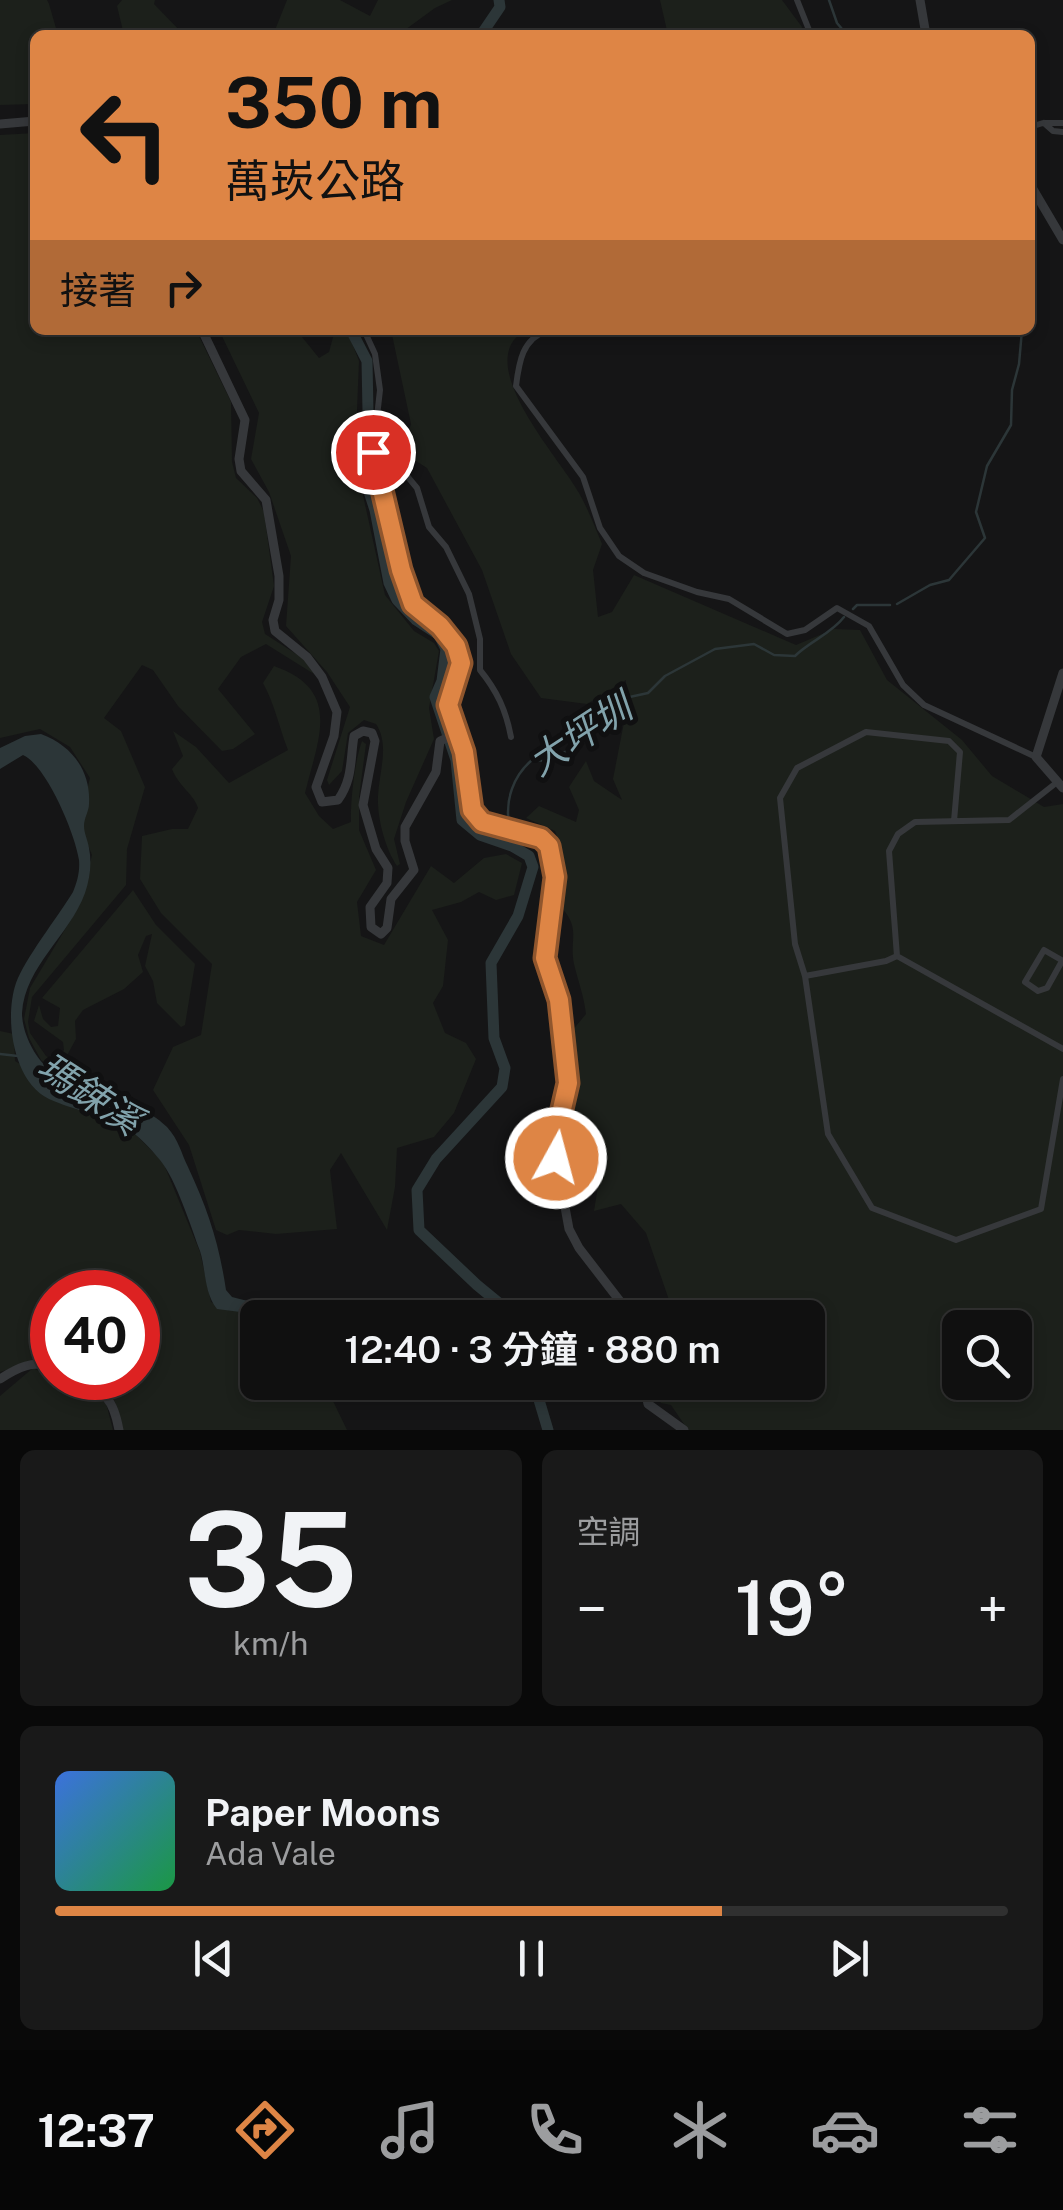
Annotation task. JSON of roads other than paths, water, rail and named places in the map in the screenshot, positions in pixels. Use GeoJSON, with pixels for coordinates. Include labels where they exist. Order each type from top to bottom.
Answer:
{"type":"FeatureCollection","features":[{"type":"Feature","properties":{"kind":"street"},"geometry":{"type":"LineString","coordinates":[[797,0],[809,30]]}},
{"type":"Feature","properties":{"kind":"street"},"geometry":{"type":"LineString","coordinates":[[920,0],[925,30]]}},
{"type":"Feature","properties":{"kind":"street"},"geometry":{"type":"LineString","coordinates":[[0,124],[30,121]]}},
{"type":"Feature","properties":{"kind":"street"},"geometry":{"type":"LineString","coordinates":[[1043,123],[1053,131],[1063,132]]}},
{"type":"Feature","properties":{"kind":"street"},"geometry":{"type":"LineString","coordinates":[[1035,125],[1063,123]]}},
{"type":"Feature","properties":{"kind":"street"},"geometry":{"type":"LineString","coordinates":[[1035,192],[1063,240]]}},
{"type":"Feature","properties":{"kind":"street"},"geometry":{"type":"LineString","coordinates":[[204,335],[245,420],[239,458],[241,471],[266,500],[279,576],[280,600],[272,620],[275,631],[306,657],[322,677],[338,712],[316,787],[322,802],[338,800],[344,791],[352,772],[354,736],[363,731],[372,733],[375,741],[363,806],[376,849],[388,868],[387,883],[370,906],[369,920],[378,933],[387,928],[391,899],[414,870],[405,827],[436,772],[440,741],[458,733]]}},
{"type":"Feature","properties":{"kind":"street"},"geometry":{"type":"LineString","coordinates":[[366,335],[375,354],[380,390],[373,452],[401,570],[413,604],[440,626],[456,646],[461,663],[448,705],[464,752],[472,810],[482,822],[541,838],[549,846],[555,877],[545,958],[559,1000],[568,1083],[556,1158],[569,1229],[619,1300]]}},
{"type":"Feature","properties":{"kind":"street"},"geometry":{"type":"LineString","coordinates":[[538,335],[520,354],[516,386],[583,477],[600,528],[620,556],[644,572],[729,599],[787,634],[797,634],[837,608],[852,615],[870,626],[904,685],[924,705],[1036,757],[1060,786],[1009,820],[915,822],[898,834],[889,851],[897,956]]}},
{"type":"Feature","properties":{"kind":"street"},"geometry":{"type":"LineString","coordinates":[[376,469],[407,476],[417,488],[429,527],[446,547],[469,594],[480,639],[480,670],[490,680],[506,712],[511,737]]}},
{"type":"Feature","properties":{"kind":"street"},"geometry":{"type":"LineString","coordinates":[[1036,757],[1063,673]]}},
{"type":"Feature","properties":{"kind":"street"},"geometry":{"type":"LineString","coordinates":[[954,821],[960,752],[948,741],[866,732],[797,768],[780,798],[795,944],[805,976],[828,1134],[872,1208],[956,1240],[1041,1209],[1063,1079]]}},
{"type":"Feature","properties":{"kind":"street"},"geometry":{"type":"LineString","coordinates":[[1044,950],[1063,961],[1047,988],[1038,992],[1025,982],[1044,950]]}},
{"type":"Feature","properties":{"kind":"street"},"geometry":{"type":"LineString","coordinates":[[805,976],[897,956]]}},
{"type":"Feature","properties":{"kind":"street"},"geometry":{"type":"LineString","coordinates":[[897,956],[1063,1050]]}},
{"type":"Feature","properties":{"kind":"street"},"geometry":{"type":"LineString","coordinates":[[0,1378],[30,1366]]}},
{"type":"Feature","properties":{"kind":"street"},"geometry":{"type":"LineString","coordinates":[[110,1400],[119,1430]]}},
{"type":"Feature","properties":{"kind":"street"},"geometry":{"type":"LineString","coordinates":[[647,1400],[684,1430]]}},
{"type":"Feature","properties":{"kind":"water","name":"瑪鋉溪"},"geometry":{"type":"Polygon","coordinates":[[[41,734],[52,739],[70,752],[83,770],[89,792],[84,826],[90,865],[87,887],[78,908],[39,965],[25,996],[22,1019],[29,1041],[37,1056],[65,1081],[152,1115],[171,1132],[207,1212],[226,1290],[232,1297],[248,1300],[240,1300],[240,1312],[217,1309],[210,1296],[200,1251],[183,1204],[160,1160],[121,1125],[37,1091],[27,1079],[14,1048],[11,1014],[16,983],[73,892],[79,869],[66,818],[41,772],[23,755],[0,769],[0,748],[25,736],[41,734]]]}},
{"type":"Feature","properties":{"kind":"waterway"},"geometry":{"type":"LineString","coordinates":[[484,30],[500,7],[499,0]]}},
{"type":"Feature","properties":{"kind":"waterway","name":"大坪圳"},"geometry":{"type":"LineString","coordinates":[[829,0],[843,30]]}},
{"type":"Feature","properties":{"kind":"waterway"},"geometry":{"type":"LineString","coordinates":[[354,335],[367,361],[368,412],[360,464],[375,510],[389,583],[397,600],[416,620],[439,635],[446,649],[442,681],[435,697],[456,760],[462,820],[480,835],[529,856],[533,867],[518,916],[491,963],[494,1038],[505,1068],[502,1087],[436,1159],[417,1190],[419,1230],[495,1300]]}},
{"type":"Feature","properties":{"kind":"waterway","name":"大坪圳"},"geometry":{"type":"LineString","coordinates":[[897,604],[930,585],[949,580],[985,538],[976,512],[987,466],[1011,425],[1012,390],[1022,335]]}},
{"type":"Feature","properties":{"kind":"waterway","name":"大坪圳"},"geometry":{"type":"LineString","coordinates":[[853,609],[857,605],[890,605]]}},
{"type":"Feature","properties":{"kind":"waterway","name":"大坪圳"},"geometry":{"type":"LineString","coordinates":[[509,825],[512,789],[525,766],[532,760],[549,761],[588,739],[610,706],[648,693],[665,676],[715,649],[754,644],[774,655],[795,656],[844,617]]}},
{"type":"Feature","properties":{"kind":"waterway","name":"大坪圳"},"geometry":{"type":"LineString","coordinates":[[510,836],[512,846]]}},
{"type":"Feature","properties":{"kind":"waterway"},"geometry":{"type":"LineString","coordinates":[[0,1054],[18,1056]]}},
{"type":"Feature","properties":{"kind":"waterway"},"geometry":{"type":"LineString","coordinates":[[539,1400],[548,1430]]}}]}
